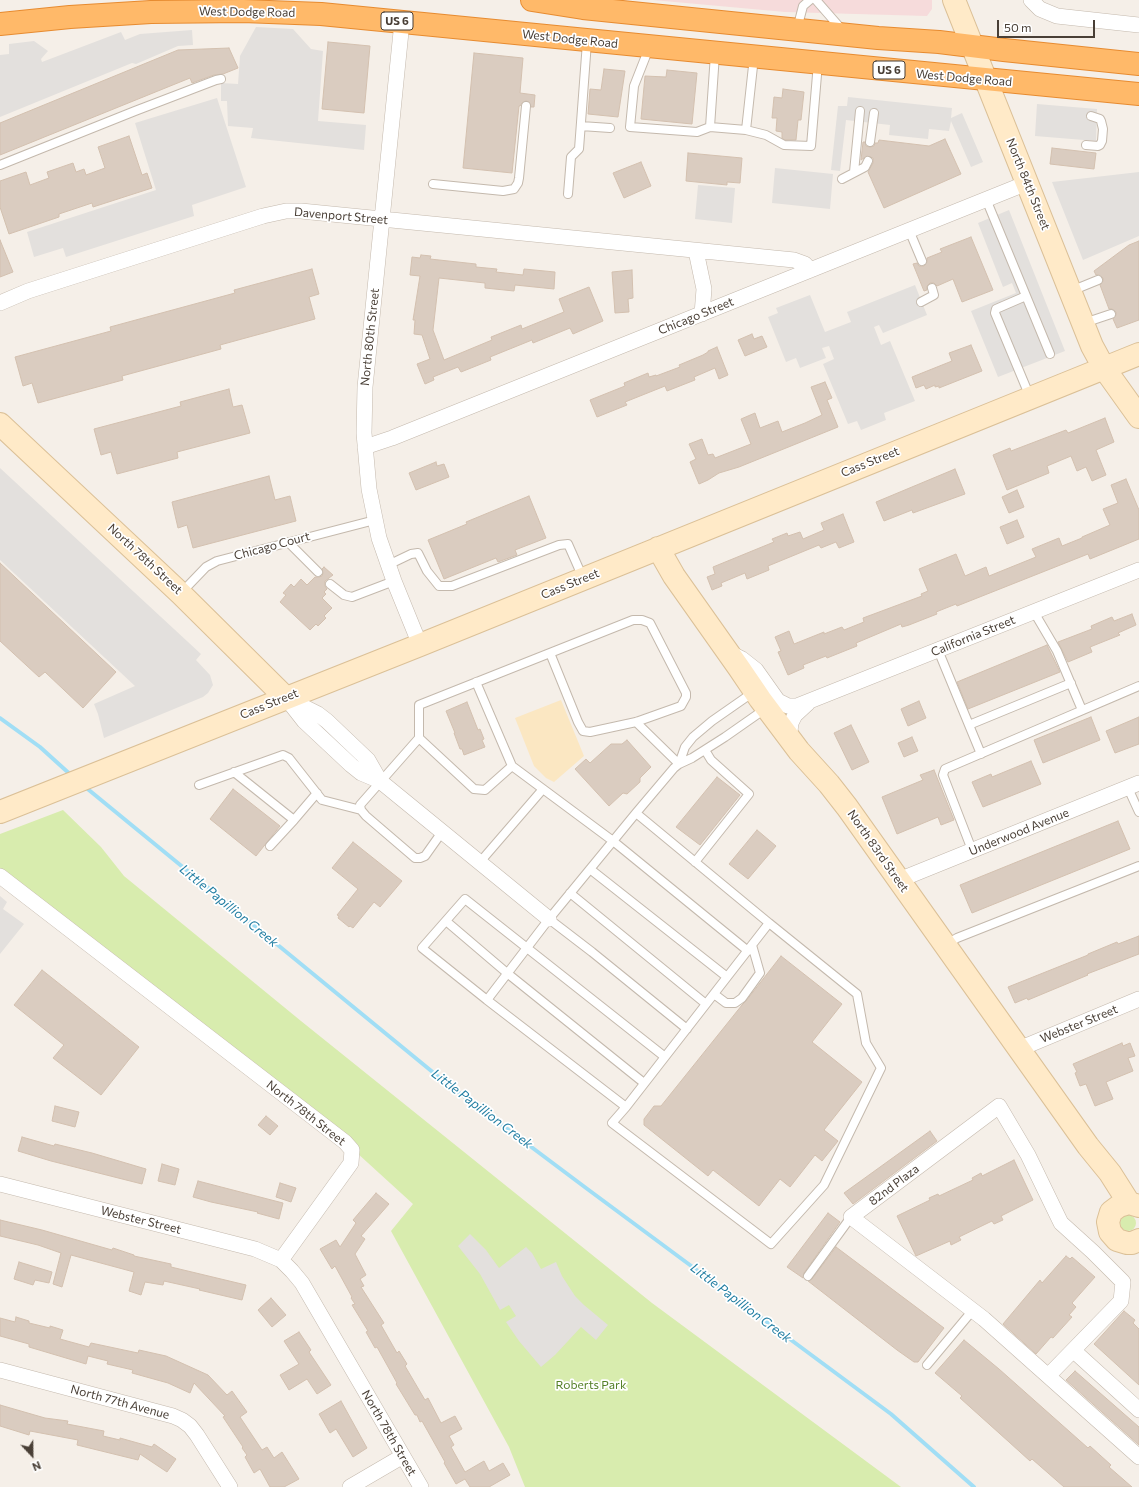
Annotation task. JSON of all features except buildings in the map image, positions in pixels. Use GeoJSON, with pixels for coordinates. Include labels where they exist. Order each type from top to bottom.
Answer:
{"type":"FeatureCollection","features":[{"type":"Feature","properties":{"kind":"highway"},"geometry":{"type":"LineString","coordinates":[[532,0],[583,8],[797,30],[939,42],[973,47],[1139,64]]}},
{"type":"Feature","properties":{"kind":"highway","name":"West Dodge Road"},"geometry":{"type":"LineString","coordinates":[[0,24],[70,17],[198,11],[281,12],[402,22],[1139,94]]}},
{"type":"Feature","properties":{"kind":"main road","name":"North 84th Street"},"geometry":{"type":"LineString","coordinates":[[954,0],[1092,346],[1104,368],[1139,417]]}},
{"type":"Feature","properties":{"kind":"main road","name":"Cass Street"},"geometry":{"type":"LineString","coordinates":[[5,810],[420,645],[1139,354]]}},
{"type":"Feature","properties":{"kind":"main road","name":"North 78th Street"},"geometry":{"type":"LineString","coordinates":[[0,424],[180,593],[286,698]]}},
{"type":"Feature","properties":{"kind":"main road","name":"North 83rd Street"},"geometry":{"type":"LineString","coordinates":[[658,548],[674,576],[760,700],[790,740],[835,792],[1130,1206],[1108,1222],[1108,1228],[1129,1242]]}},
{"type":"Feature","properties":{"kind":"street"},"geometry":{"type":"LineString","coordinates":[[1031,0],[1040,9],[1057,16],[1139,25]]}},
{"type":"Feature","properties":{"kind":"street","name":"North 80th Street"},"geometry":{"type":"LineString","coordinates":[[402,22],[363,414],[369,488],[375,520],[388,565],[420,645]]}},
{"type":"Feature","properties":{"kind":"street","name":"Chicago Street"},"geometry":{"type":"LineString","coordinates":[[365,447],[392,438],[1027,183]]}},
{"type":"Feature","properties":{"kind":"street","name":"Davenport Street"},"geometry":{"type":"LineString","coordinates":[[0,303],[35,289],[279,212],[300,211],[794,260],[805,264],[810,270]]}},
{"type":"Feature","properties":{"kind":"street"},"geometry":{"type":"LineString","coordinates":[[696,251],[704,289],[702,314]]}},
{"type":"Feature","properties":{"kind":"street","name":"California Street"},"geometry":{"type":"LineString","coordinates":[[728,652],[742,659],[756,670],[778,701],[788,706],[797,706],[808,703],[1139,570]]}},
{"type":"Feature","properties":{"kind":"street"},"geometry":{"type":"LineString","coordinates":[[286,698],[304,721],[351,765],[361,772],[380,781],[549,919]]}},
{"type":"Feature","properties":{"kind":"street","name":"California Street"},"geometry":{"type":"LineString","coordinates":[[790,740],[791,723],[795,715],[808,703]]}},
{"type":"Feature","properties":{"kind":"street","name":"Underwood Avenue"},"geometry":{"type":"LineString","coordinates":[[899,880],[1134,786]]}},
{"type":"Feature","properties":{"kind":"street","name":"North 78th Street"},"geometry":{"type":"LineString","coordinates":[[0,876],[345,1142],[352,1150],[351,1163],[281,1260],[302,1284],[421,1487]]}},
{"type":"Feature","properties":{"kind":"street","name":"Webster Street"},"geometry":{"type":"LineString","coordinates":[[1019,1049],[1139,999]]}},
{"type":"Feature","properties":{"kind":"street","name":"82nd Plaza"},"geometry":{"type":"LineString","coordinates":[[851,1217],[999,1106],[1028,1155],[1061,1223],[1093,1252],[1122,1282],[1121,1301],[1048,1376]]}},
{"type":"Feature","properties":{"kind":"street","name":"Webster Street"},"geometry":{"type":"LineString","coordinates":[[0,1184],[255,1249],[281,1260]]}},
{"type":"Feature","properties":{"kind":"street"},"geometry":{"type":"LineString","coordinates":[[851,1217],[973,1310],[1139,1457]]}},
{"type":"Feature","properties":{"kind":"street"},"geometry":{"type":"LineString","coordinates":[[1093,1252],[1129,1242]]}},
{"type":"Feature","properties":{"kind":"street"},"geometry":{"type":"LineString","coordinates":[[1074,1351],[1139,1410]]}},
{"type":"Feature","properties":{"kind":"street","name":"North 77th Avenue"},"geometry":{"type":"LineString","coordinates":[[0,1370],[173,1416],[182,1420],[198,1434],[230,1487]]}},
{"type":"Feature","properties":{"kind":"street"},"geometry":{"type":"LineString","coordinates":[[350,1487],[403,1456]]}},
{"type":"Feature","properties":{"kind":"lane"},"geometry":{"type":"LineString","coordinates":[[797,30],[803,6],[810,0]]}},
{"type":"Feature","properties":{"kind":"lane"},"geometry":{"type":"LineString","coordinates":[[816,0],[846,34]]}},
{"type":"Feature","properties":{"kind":"lane"},"geometry":{"type":"LineString","coordinates":[[568,194],[571,157],[579,149],[587,41]]}},
{"type":"Feature","properties":{"kind":"lane"},"geometry":{"type":"LineString","coordinates":[[649,47],[634,86],[630,127],[697,132],[710,127],[746,130],[766,135],[784,145],[811,146],[818,63]]}},
{"type":"Feature","properties":{"kind":"lane"},"geometry":{"type":"LineString","coordinates":[[710,127],[715,53]]}},
{"type":"Feature","properties":{"kind":"lane"},"geometry":{"type":"LineString","coordinates":[[746,130],[754,57]]}},
{"type":"Feature","properties":{"kind":"lane"},"geometry":{"type":"LineString","coordinates":[[0,165],[135,111],[221,79]]}},
{"type":"Feature","properties":{"kind":"lane"},"geometry":{"type":"LineString","coordinates":[[433,184],[503,192],[514,189],[518,182],[526,106]]}},
{"type":"Feature","properties":{"kind":"lane"},"geometry":{"type":"LineString","coordinates":[[854,172],[860,111]]}},
{"type":"Feature","properties":{"kind":"lane"},"geometry":{"type":"LineString","coordinates":[[870,142],[874,113]]}},
{"type":"Feature","properties":{"kind":"lane"},"geometry":{"type":"LineString","coordinates":[[1086,145],[1098,146],[1102,141],[1103,129],[1101,121],[1100,119],[1090,116]]}},
{"type":"Feature","properties":{"kind":"lane"},"geometry":{"type":"LineString","coordinates":[[581,126],[610,128]]}},
{"type":"Feature","properties":{"kind":"lane"},"geometry":{"type":"LineString","coordinates":[[842,179],[865,167],[868,161]]}},
{"type":"Feature","properties":{"kind":"lane"},"geometry":{"type":"LineString","coordinates":[[986,199],[1050,354]]}},
{"type":"Feature","properties":{"kind":"lane"},"geometry":{"type":"LineString","coordinates":[[909,230],[922,261]]}},
{"type":"Feature","properties":{"kind":"lane"},"geometry":{"type":"LineString","coordinates":[[1070,291],[1098,280]]}},
{"type":"Feature","properties":{"kind":"lane"},"geometry":{"type":"LineString","coordinates":[[921,302],[934,296],[932,288]]}},
{"type":"Feature","properties":{"kind":"lane"},"geometry":{"type":"LineString","coordinates":[[1026,296],[996,309],[995,313],[1030,398]]}},
{"type":"Feature","properties":{"kind":"lane"},"geometry":{"type":"LineString","coordinates":[[1083,324],[1111,314]]}},
{"type":"Feature","properties":{"kind":"lane","name":"Chicago Court"},"geometry":{"type":"LineString","coordinates":[[180,593],[213,562],[375,520]]}},
{"type":"Feature","properties":{"kind":"lane"},"geometry":{"type":"LineString","coordinates":[[288,542],[318,572]]}},
{"type":"Feature","properties":{"kind":"lane"},"geometry":{"type":"LineString","coordinates":[[388,565],[411,554],[418,553],[427,571],[439,586],[452,586],[558,545],[568,544],[583,578]]}},
{"type":"Feature","properties":{"kind":"lane"},"geometry":{"type":"LineString","coordinates":[[330,584],[344,595],[352,597],[394,581]]}},
{"type":"Feature","properties":{"kind":"lane"},"geometry":{"type":"LineString","coordinates":[[1034,612],[1057,651],[1082,710]]}},
{"type":"Feature","properties":{"kind":"lane"},"geometry":{"type":"LineString","coordinates":[[442,832],[425,856],[415,858],[366,816],[361,810],[360,805],[419,738],[419,705],[633,620],[642,620],[650,623],[686,693],[686,698],[681,706],[636,722],[590,732],[583,731],[550,653]]}},
{"type":"Feature","properties":{"kind":"lane"},"geometry":{"type":"LineString","coordinates":[[938,650],[981,754]]}},
{"type":"Feature","properties":{"kind":"lane"},"geometry":{"type":"LineString","coordinates":[[476,682],[512,766],[613,841],[750,948],[760,973],[742,998],[735,1003],[726,1003],[714,994]]}},
{"type":"Feature","properties":{"kind":"lane"},"geometry":{"type":"LineString","coordinates":[[969,725],[1071,684]]}},
{"type":"Feature","properties":{"kind":"lane"},"geometry":{"type":"LineString","coordinates":[[972,850],[942,775],[945,769],[1139,686]]}},
{"type":"Feature","properties":{"kind":"lane"},"geometry":{"type":"LineString","coordinates":[[679,764],[692,758],[725,737],[760,700]]}},
{"type":"Feature","properties":{"kind":"lane"},"geometry":{"type":"LineString","coordinates":[[487,1000],[570,893],[636,813],[679,764],[685,747],[693,737],[712,721],[760,700]]}},
{"type":"Feature","properties":{"kind":"lane"},"geometry":{"type":"LineString","coordinates":[[636,722],[679,764]]}},
{"type":"Feature","properties":{"kind":"lane"},"geometry":{"type":"LineString","coordinates":[[419,738],[474,789],[485,790],[512,766]]}},
{"type":"Feature","properties":{"kind":"lane"},"geometry":{"type":"LineString","coordinates":[[695,862],[749,794],[711,760],[705,750]]}},
{"type":"Feature","properties":{"kind":"lane"},"geometry":{"type":"LineString","coordinates":[[199,785],[283,755],[289,758],[322,800],[361,810]]}},
{"type":"Feature","properties":{"kind":"lane"},"geometry":{"type":"LineString","coordinates":[[234,772],[294,820]]}},
{"type":"Feature","properties":{"kind":"lane"},"geometry":{"type":"LineString","coordinates":[[1134,786],[1139,812]]}},
{"type":"Feature","properties":{"kind":"lane"},"geometry":{"type":"LineString","coordinates":[[480,862],[543,789]]}},
{"type":"Feature","properties":{"kind":"lane"},"geometry":{"type":"LineString","coordinates":[[270,846],[317,793]]}},
{"type":"Feature","properties":{"kind":"lane"},"geometry":{"type":"LineString","coordinates":[[636,813],[857,994],[866,1043],[880,1068],[824,1185],[771,1244],[612,1123],[769,923]]}},
{"type":"Feature","properties":{"kind":"lane"},"geometry":{"type":"LineString","coordinates":[[945,945],[957,938],[1139,866]]}},
{"type":"Feature","properties":{"kind":"lane"},"geometry":{"type":"LineString","coordinates":[[590,869],[727,977]]}},
{"type":"Feature","properties":{"kind":"lane"},"geometry":{"type":"LineString","coordinates":[[570,893],[706,1004]]}},
{"type":"Feature","properties":{"kind":"lane"},"geometry":{"type":"LineString","coordinates":[[626,1107],[422,948],[465,899],[665,1057]]}},
{"type":"Feature","properties":{"kind":"lane"},"geometry":{"type":"LineString","coordinates":[[549,919],[686,1029]]}},
{"type":"Feature","properties":{"kind":"lane"},"geometry":{"type":"LineString","coordinates":[[446,921],[507,973],[644,1083]]}},
{"type":"Feature","properties":{"kind":"lane"},"geometry":{"type":"LineString","coordinates":[[808,1276],[851,1217]]}},
{"type":"Feature","properties":{"kind":"lane"},"geometry":{"type":"LineString","coordinates":[[926,1365],[973,1310]]}},
{"type":"Feature","properties":{"kind":"shaded area"},"geometry":{"type":"Polygon","coordinates":[[[653,0],[932,0],[932,9],[927,16],[785,12],[653,0]]]}},
{"type":"Feature","properties":{"kind":"shaded area"},"geometry":{"type":"Polygon","coordinates":[[[256,27],[293,29],[311,49],[323,51],[318,121],[366,125],[364,150],[251,138],[253,128],[228,126],[227,101],[221,101],[221,83],[238,84],[240,56],[256,27]]]}},
{"type":"Feature","properties":{"kind":"shaded area"},"geometry":{"type":"Polygon","coordinates":[[[192,30],[193,45],[178,46],[136,64],[132,63],[0,117],[0,55],[9,54],[9,44],[34,41],[48,51],[41,59],[42,62],[121,32],[125,40],[140,34],[192,30]]]}},
{"type":"Feature","properties":{"kind":"shaded area"},"geometry":{"type":"Polygon","coordinates":[[[848,97],[952,108],[951,118],[962,113],[983,162],[971,167],[951,121],[949,131],[929,129],[928,139],[889,135],[890,125],[846,120],[840,171],[831,170],[838,106],[847,106],[848,97]]]}},
{"type":"Feature","properties":{"kind":"shaded area"},"geometry":{"type":"Polygon","coordinates":[[[217,98],[246,187],[192,205],[194,216],[66,257],[63,248],[34,257],[27,232],[156,190],[135,123],[217,98]]]}},
{"type":"Feature","properties":{"kind":"shaded area"},"geometry":{"type":"Polygon","coordinates":[[[1037,104],[1097,109],[1096,141],[1035,136],[1037,104]]]}},
{"type":"Feature","properties":{"kind":"shaded area"},"geometry":{"type":"Polygon","coordinates":[[[775,168],[833,174],[830,209],[772,203],[775,168]]]}},
{"type":"Feature","properties":{"kind":"shaded area"},"geometry":{"type":"Polygon","coordinates":[[[1139,172],[1139,236],[1083,260],[1052,182],[1139,172]]]}},
{"type":"Feature","properties":{"kind":"shaded area"},"geometry":{"type":"Polygon","coordinates":[[[698,185],[735,188],[732,223],[695,219],[698,185]]]}},
{"type":"Feature","properties":{"kind":"shaded area"},"geometry":{"type":"Polygon","coordinates":[[[1009,210],[1065,351],[998,377],[971,311],[1016,293],[1012,283],[1003,287],[978,223],[1009,210]]]}},
{"type":"Feature","properties":{"kind":"shaded area"},"geometry":{"type":"Polygon","coordinates":[[[915,285],[927,315],[883,333],[879,325],[874,327],[881,345],[890,341],[915,401],[884,413],[886,420],[861,430],[857,421],[848,424],[823,364],[834,359],[829,346],[822,348],[826,358],[800,368],[796,358],[786,362],[768,317],[778,313],[776,308],[810,295],[825,332],[851,322],[847,312],[915,285]]]}},
{"type":"Feature","properties":{"kind":"shaded area"},"geometry":{"type":"Polygon","coordinates":[[[0,468],[201,654],[196,660],[210,675],[213,685],[208,693],[203,697],[104,738],[94,704],[135,686],[0,560],[0,468]]]}},
{"type":"Feature","properties":{"kind":"shaded area"},"geometry":{"type":"Polygon","coordinates":[[[0,896],[7,902],[3,909],[24,924],[0,954],[0,896]]]}},
{"type":"Feature","properties":{"kind":"shaded area","name":"Roberts Park"},"geometry":{"type":"Polygon","coordinates":[[[470,1234],[486,1250],[499,1268],[526,1247],[532,1253],[541,1269],[556,1262],[562,1276],[575,1296],[608,1325],[596,1340],[581,1327],[555,1355],[541,1367],[519,1341],[506,1322],[516,1316],[509,1305],[500,1310],[480,1274],[458,1246],[470,1234]]]}},
{"type":"Feature","properties":{"kind":"green space","name":"Roberts Park"},"geometry":{"type":"Polygon","coordinates":[[[63,810],[101,847],[124,876],[301,1021],[652,1303],[901,1487],[525,1487],[509,1447],[391,1231],[413,1204],[345,1142],[0,876],[0,834],[63,810]]]}},
{"type":"Feature","properties":{"kind":"green space"},"geometry":{"type":"Polygon","coordinates":[[[1128,1215],[1135,1220],[1136,1223],[1131,1230],[1128,1231],[1121,1226],[1120,1223],[1125,1216],[1128,1215]]]}},
{"type":"Feature","properties":{"kind":"sand"},"geometry":{"type":"Polygon","coordinates":[[[561,700],[584,756],[554,782],[546,778],[534,766],[515,718],[561,700]]]}},
{"type":"Feature","properties":{"kind":"waterway","name":"Little Papillion Creek"},"geometry":{"type":"LineString","coordinates":[[0,718],[40,747],[72,776]]}},
{"type":"Feature","properties":{"kind":"waterway","name":"Little Papillion Creek"},"geometry":{"type":"LineString","coordinates":[[84,786],[446,1083],[891,1414],[974,1487]]}}]}
